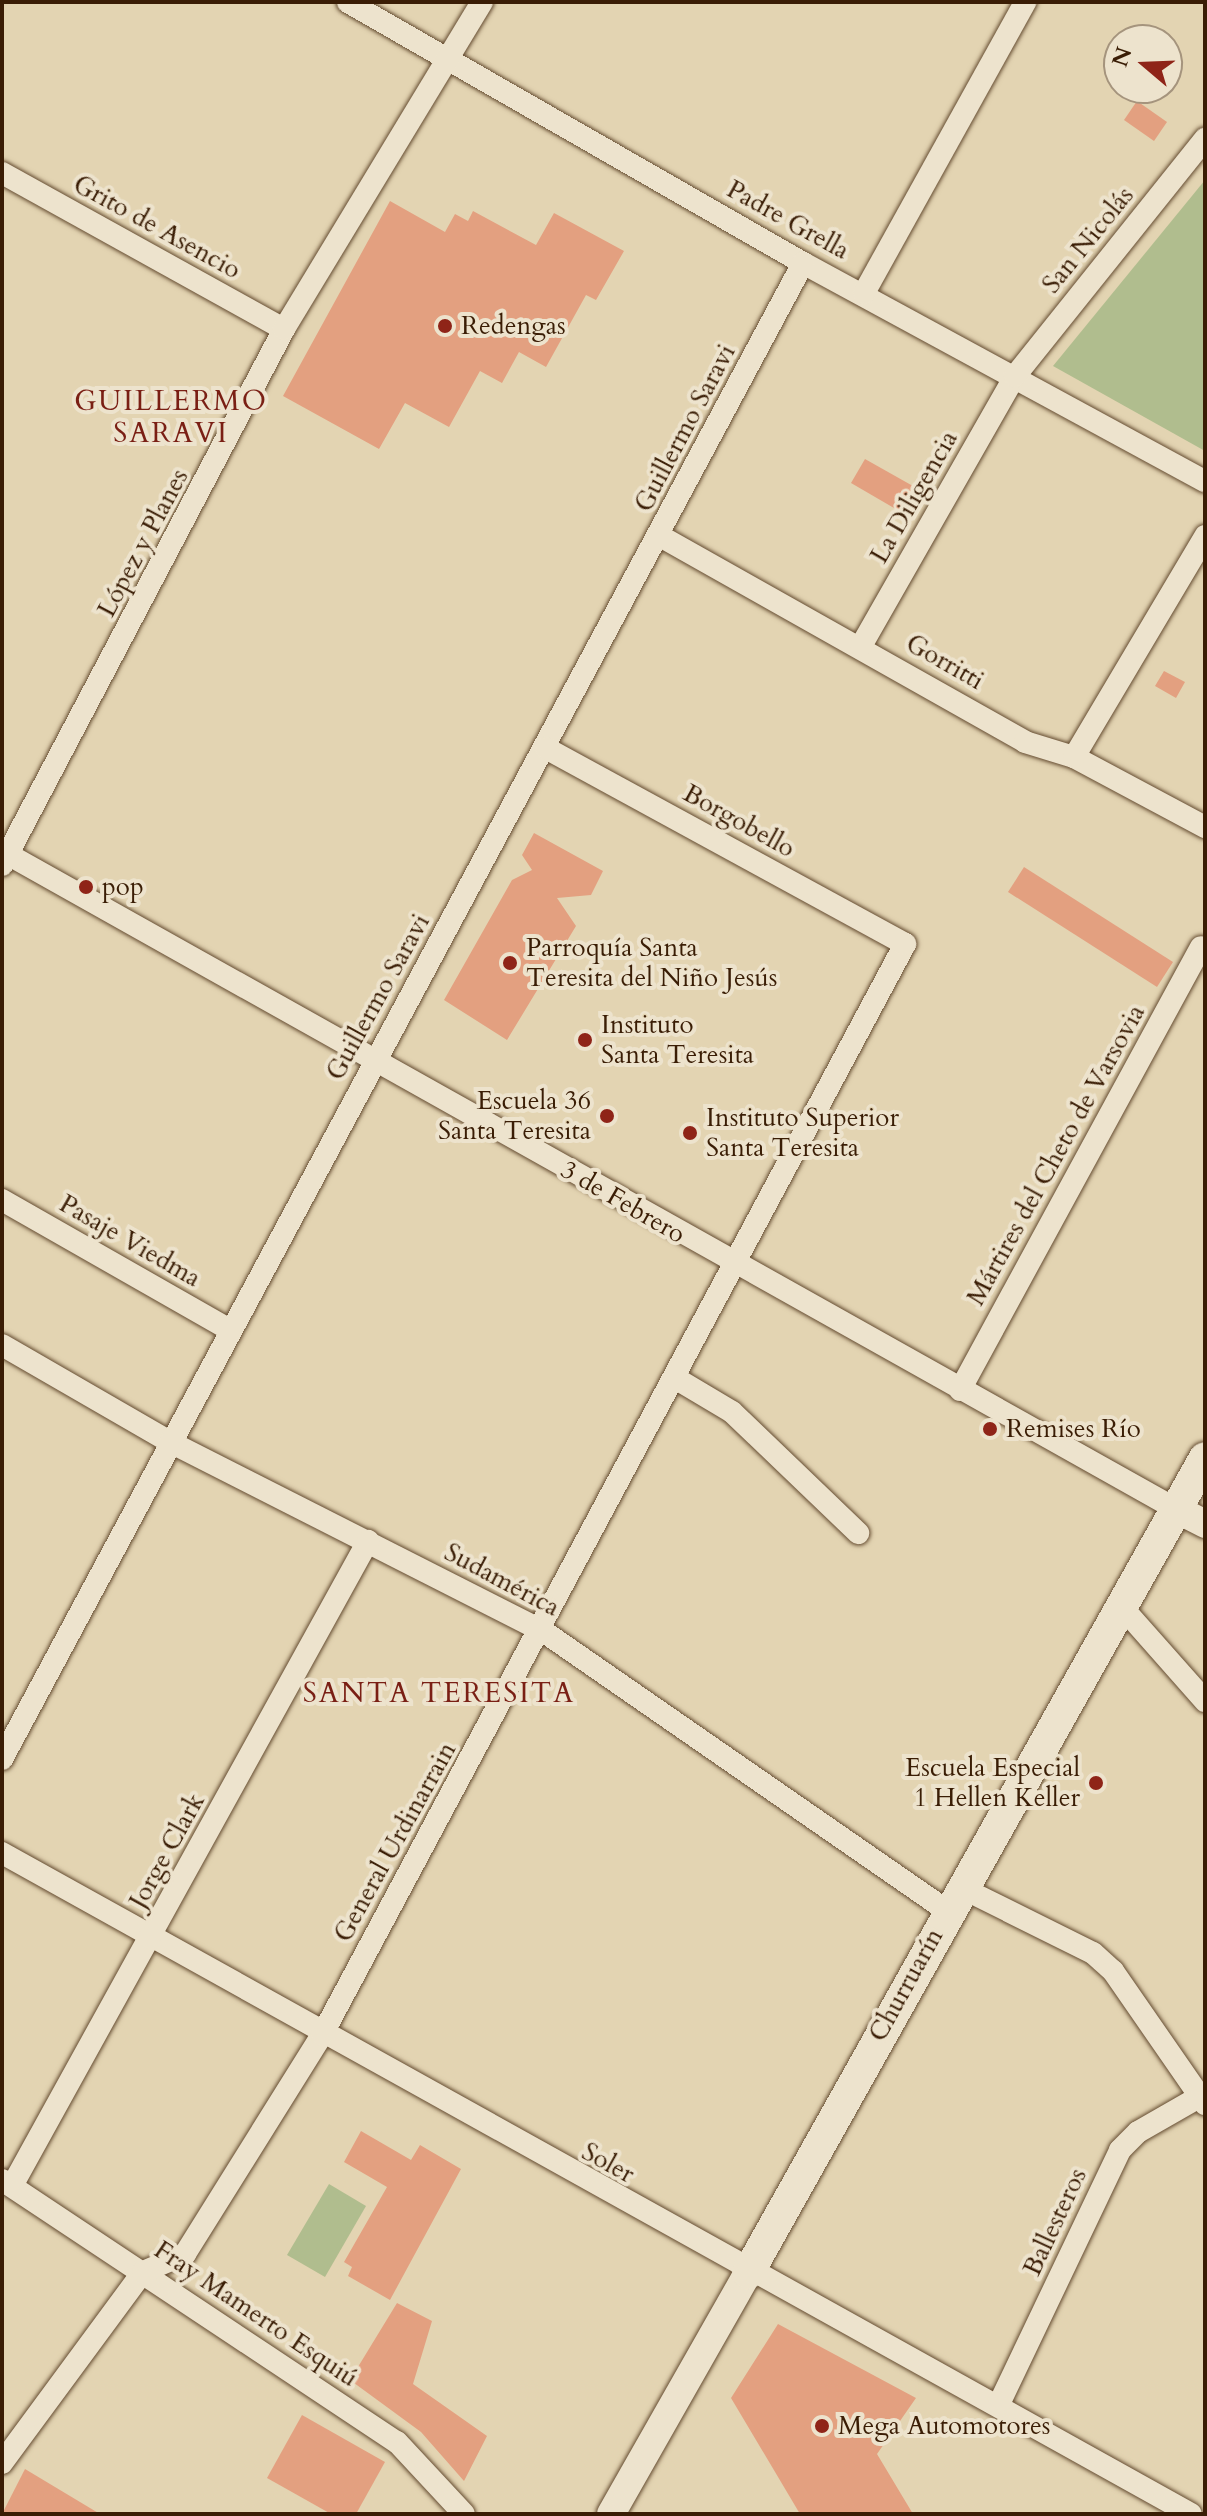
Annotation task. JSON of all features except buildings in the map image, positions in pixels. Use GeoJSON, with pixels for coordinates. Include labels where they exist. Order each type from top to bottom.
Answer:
{"type":"FeatureCollection","features":[{"type":"Feature","properties":{"kind":"main road","name":"Churruarín"},"geometry":{"type":"LineString","coordinates":[[748,2273],[954,1899],[1205,1458]]}},
{"type":"Feature","properties":{"kind":"street","name":"Padre Grella"},"geometry":{"type":"LineString","coordinates":[[348,2],[803,263],[864,293],[1205,481]]}},
{"type":"Feature","properties":{"kind":"street","name":"López y Planes"},"geometry":{"type":"LineString","coordinates":[[4,856],[284,329],[451,61],[482,2]]}},
{"type":"Feature","properties":{"kind":"street"},"geometry":{"type":"LineString","coordinates":[[864,293],[1025,2]]}},
{"type":"Feature","properties":{"kind":"street","name":"San Nicolás"},"geometry":{"type":"LineString","coordinates":[[1015,376],[1205,139]]}},
{"type":"Feature","properties":{"kind":"street","name":"Grito de Asencio"},"geometry":{"type":"LineString","coordinates":[[2,173],[284,329]]}},
{"type":"Feature","properties":{"kind":"street","name":"Guillermo Saravi"},"geometry":{"type":"LineString","coordinates":[[2,1759],[375,1060],[660,536],[803,263]]}},
{"type":"Feature","properties":{"kind":"street","name":"La Diligencia"},"geometry":{"type":"LineString","coordinates":[[861,646],[1015,376]]}},
{"type":"Feature","properties":{"kind":"street","name":"Gorritti"},"geometry":{"type":"LineString","coordinates":[[660,536],[861,646],[1025,742],[1074,757],[1205,827]]}},
{"type":"Feature","properties":{"kind":"street"},"geometry":{"type":"LineString","coordinates":[[1074,757],[1205,536]]}},
{"type":"Feature","properties":{"kind":"street","name":"Borgobello"},"geometry":{"type":"LineString","coordinates":[[546,748],[905,944]]}},
{"type":"Feature","properties":{"kind":"street","name":"3 de Febrero"},"geometry":{"type":"LineString","coordinates":[[4,856],[375,1060],[734,1266],[1205,1524]]}},
{"type":"Feature","properties":{"kind":"street","name":"General Urdinarrain"},"geometry":{"type":"LineString","coordinates":[[143,2272],[185,2254],[322,2035],[543,1631],[905,944]]}},
{"type":"Feature","properties":{"kind":"street","name":"Mártires del Cheto de Varsovia"},"geometry":{"type":"LineString","coordinates":[[960,1390],[1201,947]]}},
{"type":"Feature","properties":{"kind":"street","name":"Pasaje Viedma"},"geometry":{"type":"LineString","coordinates":[[2,1200],[230,1330]]}},
{"type":"Feature","properties":{"kind":"street","name":"Sudamérica"},"geometry":{"type":"LineString","coordinates":[[2,1345],[170,1442],[543,1631],[954,1899],[1093,1953],[1113,1971],[1202,2100]]}},
{"type":"Feature","properties":{"kind":"street"},"geometry":{"type":"LineString","coordinates":[[675,1378],[732,1412],[858,1533]]}},
{"type":"Feature","properties":{"kind":"street","name":"Jorge Clark"},"geometry":{"type":"LineString","coordinates":[[7,2183],[153,1935],[368,1541]]}},
{"type":"Feature","properties":{"kind":"street"},"geometry":{"type":"LineString","coordinates":[[1121,1606],[1205,1701]]}},
{"type":"Feature","properties":{"kind":"street","name":"Soler"},"geometry":{"type":"LineString","coordinates":[[2,1853],[153,1935],[322,2035],[748,2273],[999,2404],[1191,2514]]}},
{"type":"Feature","properties":{"kind":"street","name":"Ballesteros"},"geometry":{"type":"LineString","coordinates":[[999,2404],[1120,2150],[1138,2132],[1202,2100]]}},
{"type":"Feature","properties":{"kind":"street","name":"Fray Mamerto Esquiú"},"geometry":{"type":"LineString","coordinates":[[7,2183],[397,2442],[464,2514]]}},
{"type":"Feature","properties":{"kind":"street"},"geometry":{"type":"LineString","coordinates":[[2,2463],[143,2272]]}},
{"type":"Feature","properties":{"kind":"street","name":"Churruarín"},"geometry":{"type":"LineString","coordinates":[[611,2514],[748,2273]]}},
{"type":"Feature","properties":{"kind":"green space"},"geometry":{"type":"Polygon","coordinates":[[[1205,180],[1205,451],[1053,366],[1205,180]]]}},
{"type":"Feature","properties":{"kind":"green space"},"geometry":{"type":"Polygon","coordinates":[[[329,2184],[366,2206],[325,2277],[287,2255],[329,2184]]]}},
{"type":"Feature","properties":{"kind":"place","name":"Redengas"},"geometry":{"type":"Point","coordinates":[445,326]}},
{"type":"Feature","properties":{"kind":"place","name":"pop"},"geometry":{"type":"Point","coordinates":[86,887]}},
{"type":"Feature","properties":{"kind":"place","name":"Parroquía Santa Teresita del Niño Jesús"},"geometry":{"type":"Point","coordinates":[510,963]}},
{"type":"Feature","properties":{"kind":"place","name":"Instituto Santa Teresita"},"geometry":{"type":"Point","coordinates":[585,1040]}},
{"type":"Feature","properties":{"kind":"place","name":"Escuela 36 Santa Teresita"},"geometry":{"type":"Point","coordinates":[607,1116]}},
{"type":"Feature","properties":{"kind":"place","name":"Instituto Superior Santa Teresita"},"geometry":{"type":"Point","coordinates":[690,1133]}},
{"type":"Feature","properties":{"kind":"place","name":"Remises Río"},"geometry":{"type":"Point","coordinates":[990,1429]}},
{"type":"Feature","properties":{"kind":"place","name":"Escuela Especial 1 Hellen Keller"},"geometry":{"type":"Point","coordinates":[1096,1783]}},
{"type":"Feature","properties":{"kind":"place","name":"Mega Automotores"},"geometry":{"type":"Point","coordinates":[822,2426]}},
{"type":"Feature","properties":{"kind":"district","name":"GUILLERMO SARAVI"},"geometry":{"type":"Point","coordinates":[171,417]}},
{"type":"Feature","properties":{"kind":"district","name":"SANTA TERESITA"},"geometry":{"type":"Point","coordinates":[439,1693]}}]}
